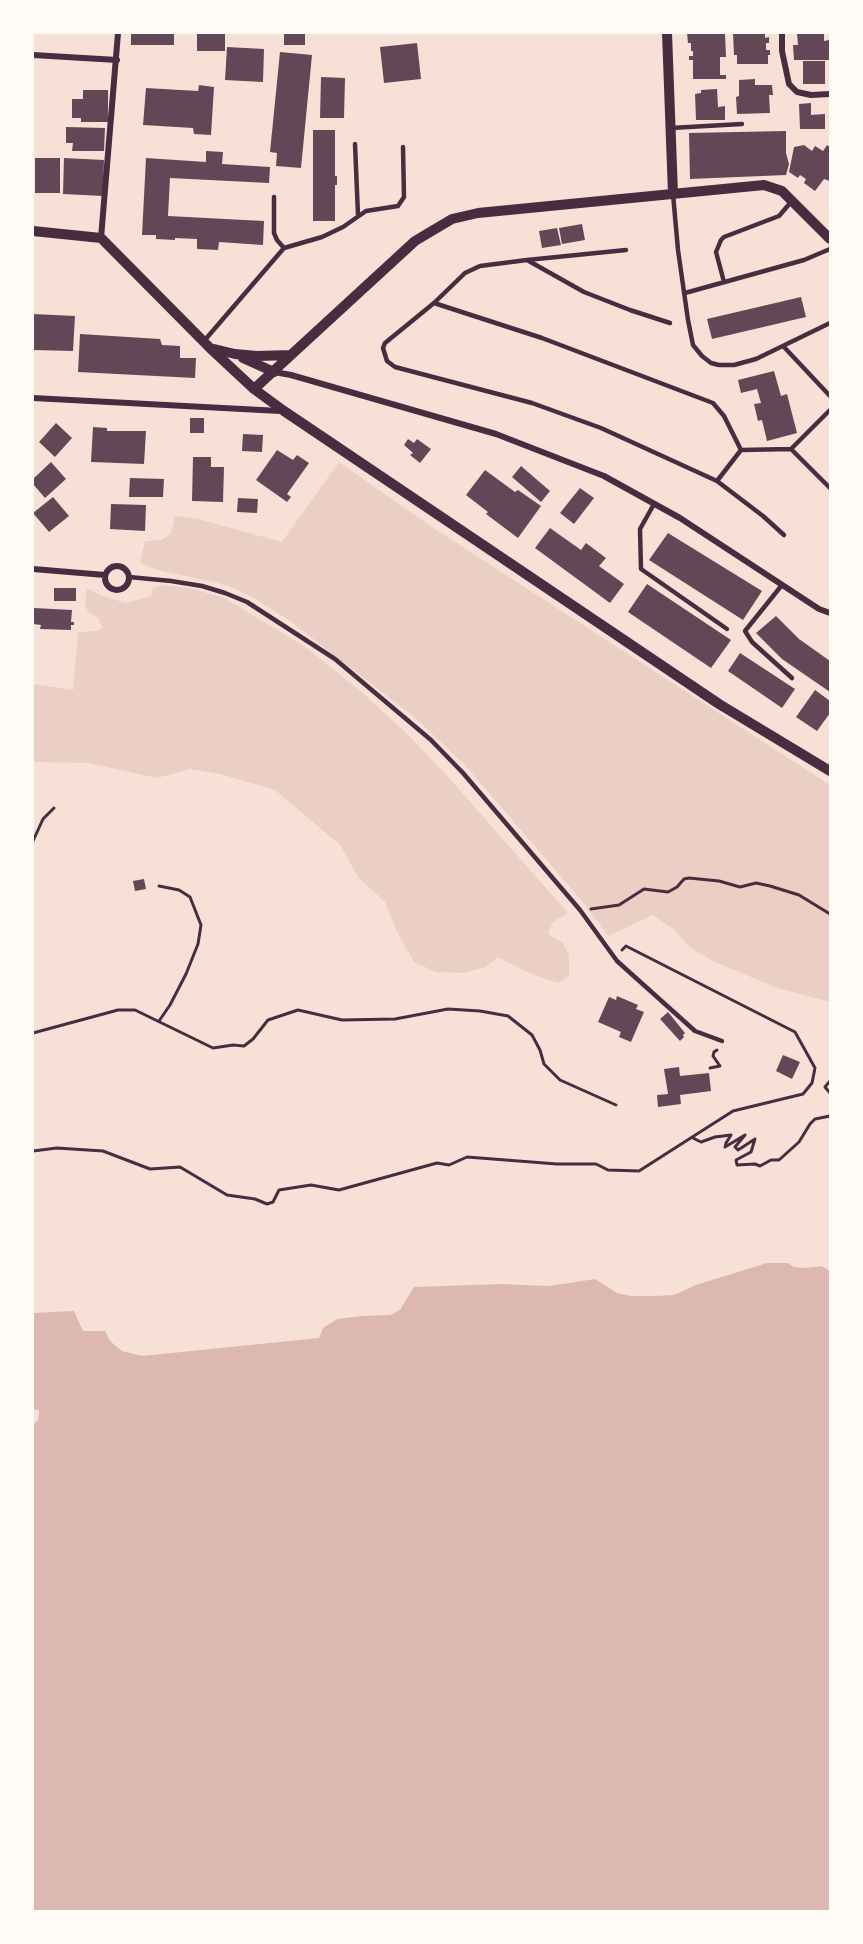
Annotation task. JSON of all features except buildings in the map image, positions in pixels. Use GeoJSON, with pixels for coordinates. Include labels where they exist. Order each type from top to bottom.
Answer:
{"type":"FeatureCollection","features":[{"type":"Feature","properties":{"kind":"street"},"geometry":{"type":"LineString","coordinates":[[101,238],[118,33]]}},
{"type":"Feature","properties":{"kind":"street"},"geometry":{"type":"LineString","coordinates":[[668,33],[673,194]]}},
{"type":"Feature","properties":{"kind":"street"},"geometry":{"type":"LineString","coordinates":[[782,33],[782,51],[789,84],[797,92],[812,95],[830,94]]}},
{"type":"Feature","properties":{"kind":"street"},"geometry":{"type":"LineString","coordinates":[[33,55],[117,60]]}},
{"type":"Feature","properties":{"kind":"street"},"geometry":{"type":"LineString","coordinates":[[254,389],[415,241],[452,219],[478,213],[764,185],[782,191],[830,239]]}},
{"type":"Feature","properties":{"kind":"street"},"geometry":{"type":"LineString","coordinates":[[33,231],[101,238],[207,345],[254,389],[284,411],[719,704],[830,771]]}},
{"type":"Feature","properties":{"kind":"street"},"geometry":{"type":"LineString","coordinates":[[207,345],[235,354],[274,372],[496,434],[604,476],[680,518],[819,609],[830,613]]}},
{"type":"Feature","properties":{"kind":"street"},"geometry":{"type":"LineString","coordinates":[[235,354],[257,356],[291,354]]}},
{"type":"Feature","properties":{"kind":"street"},"geometry":{"type":"LineString","coordinates":[[33,398],[284,411]]}},
{"type":"Feature","properties":{"kind":"street"},"geometry":{"type":"LineString","coordinates":[[116,566],[126,570],[129,577],[126,587],[116,590],[107,585],[105,575],[109,569],[116,566]]}},
{"type":"Feature","properties":{"kind":"street"},"geometry":{"type":"LineString","coordinates":[[33,569],[105,575]]}},
{"type":"Feature","properties":{"kind":"lane"},"geometry":{"type":"LineString","coordinates":[[672,128],[742,124]]}},
{"type":"Feature","properties":{"kind":"lane"},"geometry":{"type":"LineString","coordinates":[[355,144],[358,215]]}},
{"type":"Feature","properties":{"kind":"lane"},"geometry":{"type":"LineString","coordinates":[[207,345],[284,248],[322,237],[343,227],[366,211],[398,206],[402,202],[404,197],[403,147]]}},
{"type":"Feature","properties":{"kind":"lane"},"geometry":{"type":"LineString","coordinates":[[673,194],[693,345],[711,363],[734,365],[756,359],[830,323]]}},
{"type":"Feature","properties":{"kind":"lane"},"geometry":{"type":"LineString","coordinates":[[274,197],[274,233],[284,248]]}},
{"type":"Feature","properties":{"kind":"lane"},"geometry":{"type":"LineString","coordinates":[[724,282],[716,252],[721,240],[779,216],[793,201]]}},
{"type":"Feature","properties":{"kind":"lane"},"geometry":{"type":"LineString","coordinates":[[685,293],[804,260],[830,249]]}},
{"type":"Feature","properties":{"kind":"lane"},"geometry":{"type":"LineString","coordinates":[[626,250],[480,266],[465,273],[434,303],[385,343],[383,348],[387,361],[395,367],[430,378],[532,402],[601,428],[717,481],[784,535]]}},
{"type":"Feature","properties":{"kind":"lane"},"geometry":{"type":"LineString","coordinates":[[527,260],[584,292],[670,323]]}},
{"type":"Feature","properties":{"kind":"lane"},"geometry":{"type":"LineString","coordinates":[[434,303],[542,338],[713,402],[724,416],[741,450]]}},
{"type":"Feature","properties":{"kind":"lane"},"geometry":{"type":"LineString","coordinates":[[784,346],[830,396]]}},
{"type":"Feature","properties":{"kind":"lane"},"geometry":{"type":"LineString","coordinates":[[717,481],[741,450],[791,448],[830,410]]}},
{"type":"Feature","properties":{"kind":"lane"},"geometry":{"type":"LineString","coordinates":[[791,448],[830,488]]}},
{"type":"Feature","properties":{"kind":"lane"},"geometry":{"type":"LineString","coordinates":[[654,504],[640,529],[641,569],[727,629]]}},
{"type":"Feature","properties":{"kind":"lane"},"geometry":{"type":"LineString","coordinates":[[129,577],[202,586],[225,593],[247,602],[335,659],[431,740],[463,773],[580,910],[615,958],[695,1031],[722,1041]]}},
{"type":"Feature","properties":{"kind":"lane"},"geometry":{"type":"LineString","coordinates":[[782,585],[745,632],[752,642],[792,678]]}},
{"type":"Feature","properties":{"kind":"path"},"geometry":{"type":"LineString","coordinates":[[33,841],[43,819],[54,808]]}},
{"type":"Feature","properties":{"kind":"path"},"geometry":{"type":"LineString","coordinates":[[580,910],[599,909],[619,904],[644,890],[668,892],[684,879],[689,878],[719,881],[740,887],[756,883],[770,886],[799,895],[830,914]]}},
{"type":"Feature","properties":{"kind":"path"},"geometry":{"type":"LineString","coordinates":[[159,886],[179,890],[190,897],[201,925],[198,944],[186,974],[159,1021]]}},
{"type":"Feature","properties":{"kind":"path"},"geometry":{"type":"LineString","coordinates":[[33,1151],[57,1148],[103,1150],[150,1169],[180,1167],[227,1195],[255,1199],[267,1204],[273,1202],[279,1190],[311,1185],[339,1190],[437,1163],[449,1165],[467,1157],[557,1164],[596,1164],[608,1170],[639,1171],[733,1111],[803,1094],[812,1083],[815,1068],[795,1032],[626,946],[615,958]]}},
{"type":"Feature","properties":{"kind":"path"},"geometry":{"type":"LineString","coordinates":[[33,1034],[118,1010],[135,1010],[213,1048],[244,1046],[253,1039],[268,1020],[298,1010],[342,1020],[395,1019],[448,1009],[480,1011],[508,1016],[532,1035],[544,1064],[560,1080],[616,1105]]}},
{"type":"Feature","properties":{"kind":"path"},"geometry":{"type":"LineString","coordinates":[[710,1068],[720,1066],[713,1056],[714,1052],[722,1048]]}},
{"type":"Feature","properties":{"kind":"path"},"geometry":{"type":"LineString","coordinates":[[830,1081],[825,1087],[830,1093]]}},
{"type":"Feature","properties":{"kind":"path"},"geometry":{"type":"LineString","coordinates":[[693,1138],[701,1142],[731,1135],[725,1147],[745,1136],[735,1147],[738,1150],[755,1139],[751,1152],[736,1160],[737,1165],[760,1166],[771,1160],[779,1160],[800,1142],[815,1119],[830,1116]]}},
{"type":"Feature","properties":{"kind":"shaded area"},"geometry":{"type":"Polygon","coordinates":[[[339,462],[432,527],[830,785],[830,1002],[777,988],[715,962],[692,949],[673,929],[653,915],[608,936],[582,901],[464,764],[414,717],[290,621],[257,600],[234,588],[158,570],[140,563],[145,541],[162,540],[171,533],[175,516],[198,519],[282,542],[339,462]]]}},
{"type":"Feature","properties":{"kind":"shaded area"},"geometry":{"type":"Polygon","coordinates":[[[161,585],[189,588],[225,598],[307,648],[363,693],[405,732],[442,770],[568,913],[553,922],[548,934],[563,943],[569,955],[569,976],[558,983],[529,973],[498,957],[484,968],[462,973],[436,972],[414,962],[396,930],[385,902],[359,878],[340,845],[275,790],[220,774],[191,769],[157,778],[89,763],[33,762],[33,684],[73,690],[78,632],[98,631],[102,627],[98,618],[88,612],[85,603],[87,588],[102,596],[126,603],[151,596],[153,588],[161,585]]]}},
{"type":"Feature","properties":{"kind":"shaded area"},"geometry":{"type":"Polygon","coordinates":[[[767,1263],[788,1263],[794,1267],[807,1268],[821,1266],[830,1271],[830,1911],[33,1911],[33,1425],[38,1420],[39,1410],[33,1409],[33,1313],[74,1311],[83,1331],[105,1331],[110,1341],[122,1351],[142,1356],[319,1338],[323,1328],[337,1319],[390,1315],[400,1310],[414,1287],[501,1284],[549,1286],[595,1279],[617,1293],[631,1296],[674,1295],[696,1285],[767,1263]]]}}]}
